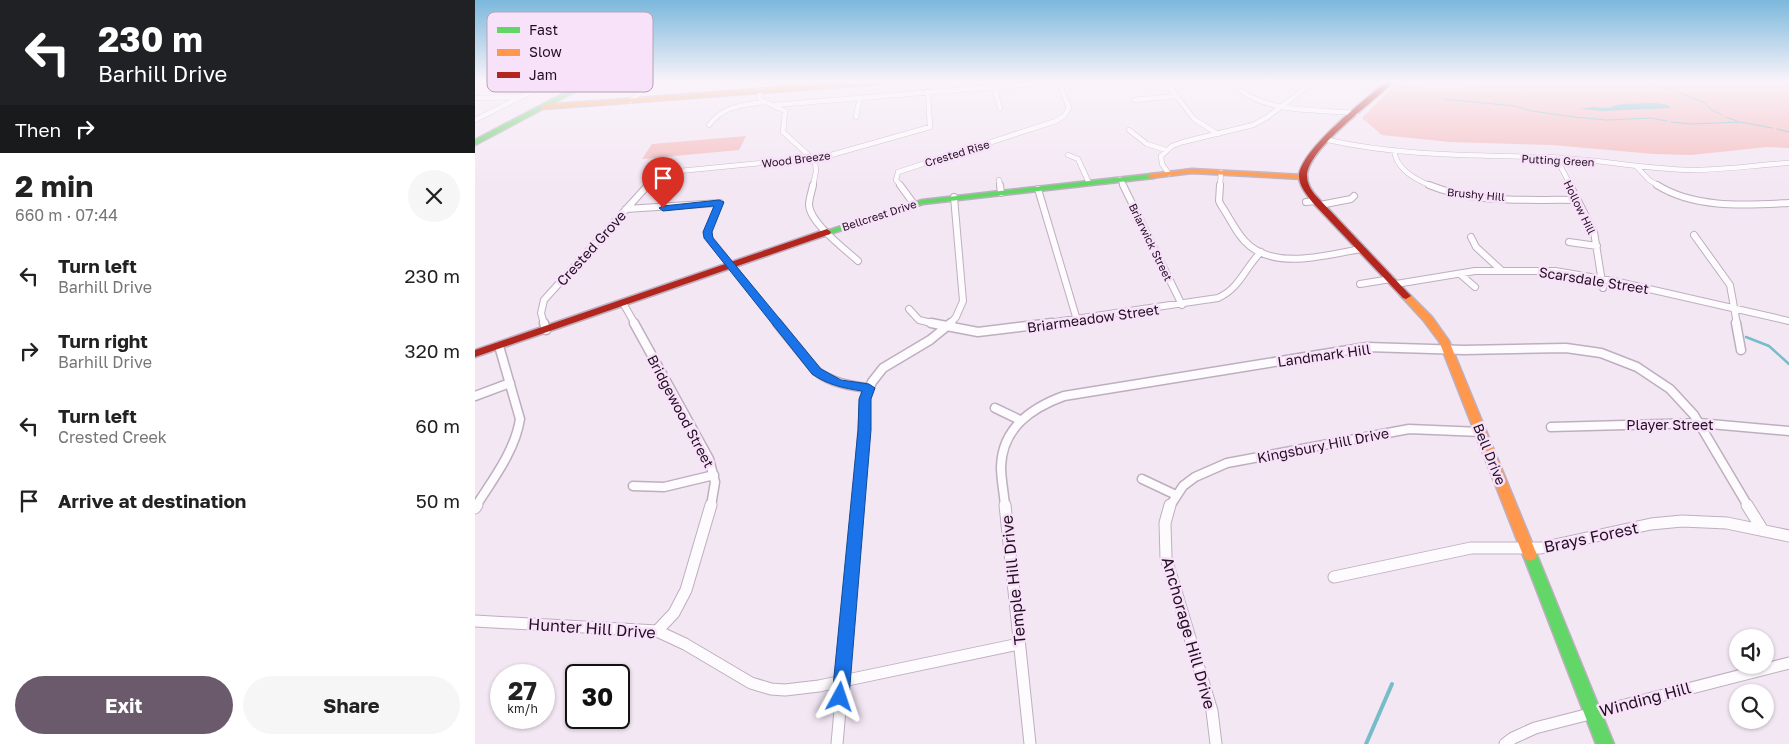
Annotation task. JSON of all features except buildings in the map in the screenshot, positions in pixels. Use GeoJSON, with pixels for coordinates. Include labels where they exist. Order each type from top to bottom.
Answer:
{"type":"FeatureCollection","features":[{"type":"Feature","properties":{"kind":"street"},"geometry":{"type":"LineString","coordinates":[[475,143],[525,116]]}},
{"type":"Feature","properties":{"kind":"street"},"geometry":{"type":"LineString","coordinates":[[709,125],[714,116]]}},
{"type":"Feature","properties":{"kind":"street"},"geometry":{"type":"LineString","coordinates":[[786,116],[782,128],[783,132],[814,159],[817,168],[809,208],[812,215],[858,261]]}},
{"type":"Feature","properties":{"kind":"street","name":"Wood Breeze"},"geometry":{"type":"LineString","coordinates":[[659,173],[814,159],[833,155],[931,127],[930,116]]}},
{"type":"Feature","properties":{"kind":"street","name":"Crested Rise"},"geometry":{"type":"LineString","coordinates":[[914,204],[896,180],[898,172],[1056,121],[1064,116]]}},
{"type":"Feature","properties":{"kind":"street"},"geometry":{"type":"LineString","coordinates":[[1192,116],[1218,134]]}},
{"type":"Feature","properties":{"kind":"street"},"geometry":{"type":"LineString","coordinates":[[1169,174],[1163,167],[1161,159],[1166,150],[1179,143],[1253,125],[1267,116]]}},
{"type":"Feature","properties":{"kind":"street"},"geometry":{"type":"LineString","coordinates":[[1303,177],[1307,160],[1353,116]]}},
{"type":"Feature","properties":{"kind":"street"},"geometry":{"type":"LineString","coordinates":[[1129,130],[1147,144],[1166,150]]}},
{"type":"Feature","properties":{"kind":"street","name":"Putting Green"},"geometry":{"type":"LineString","coordinates":[[1328,140],[1394,150],[1451,155],[1556,158],[1636,166],[1717,169],[1789,163]]}},
{"type":"Feature","properties":{"kind":"street","name":"Brushy Hill"},"geometry":{"type":"LineString","coordinates":[[1394,150],[1397,162],[1409,174],[1422,183],[1441,191],[1469,196],[1577,200]]}},
{"type":"Feature","properties":{"kind":"street"},"geometry":{"type":"LineString","coordinates":[[1068,155],[1078,159],[1089,183]]}},
{"type":"Feature","properties":{"kind":"street","name":"Hollow Hill"},"geometry":{"type":"LineString","coordinates":[[1556,158],[1594,232],[1603,288]]}},
{"type":"Feature","properties":{"kind":"street"},"geometry":{"type":"LineString","coordinates":[[1636,166],[1645,177],[1665,190],[1700,200],[1737,205],[1789,204]]}},
{"type":"Feature","properties":{"kind":"street","name":"Bellcrest Drive"},"geometry":{"type":"LineString","coordinates":[[475,354],[914,204],[954,197],[1192,171],[1303,177]]}},
{"type":"Feature","properties":{"kind":"street"},"geometry":{"type":"LineString","coordinates":[[1221,172],[1219,201],[1246,242],[1261,252],[1276,257],[1300,258],[1362,249]]}},
{"type":"Feature","properties":{"kind":"street","name":"Crested Grove"},"geometry":{"type":"LineString","coordinates":[[546,330],[541,313],[544,300],[659,173]]}},
{"type":"Feature","properties":{"kind":"street","name":"Bell Drive"},"geometry":{"type":"LineString","coordinates":[[1303,177],[1305,186],[1314,202],[1393,281],[1439,332],[1448,350],[1605,744]]}},
{"type":"Feature","properties":{"kind":"street"},"geometry":{"type":"LineString","coordinates":[[999,180],[1001,192]]}},
{"type":"Feature","properties":{"kind":"street","name":"Briarwick Street"},"geometry":{"type":"LineString","coordinates":[[1120,180],[1181,305]]}},
{"type":"Feature","properties":{"kind":"street"},"geometry":{"type":"LineString","coordinates":[[1039,188],[1077,320]]}},
{"type":"Feature","properties":{"kind":"street"},"geometry":{"type":"LineString","coordinates":[[1314,202],[1351,199],[1354,196]]}},
{"type":"Feature","properties":{"kind":"street"},"geometry":{"type":"LineString","coordinates":[[837,744],[841,681],[865,430],[865,399],[869,388],[880,372],[891,362],[948,327],[961,310],[963,302],[954,197]]}},
{"type":"Feature","properties":{"kind":"street"},"geometry":{"type":"LineString","coordinates":[[626,210],[719,202],[708,232],[709,238],[731,267],[817,372],[839,384],[869,388]]}},
{"type":"Feature","properties":{"kind":"street"},"geometry":{"type":"LineString","coordinates":[[1694,235],[1730,285],[1741,350]]}},
{"type":"Feature","properties":{"kind":"street"},"geometry":{"type":"LineString","coordinates":[[1471,238],[1476,248],[1501,270]]}},
{"type":"Feature","properties":{"kind":"street"},"geometry":{"type":"LineString","coordinates":[[1569,242],[1597,246]]}},
{"type":"Feature","properties":{"kind":"street","name":"Briarmeadow Street"},"geometry":{"type":"LineString","coordinates":[[909,309],[919,320],[978,332],[1209,301],[1229,294],[1240,283],[1249,262],[1261,252]]}},
{"type":"Feature","properties":{"kind":"street","name":"Scarsdale Street"},"geometry":{"type":"LineString","coordinates":[[1360,284],[1501,270],[1548,271],[1601,278],[1789,321]]}},
{"type":"Feature","properties":{"kind":"street"},"geometry":{"type":"LineString","coordinates":[[1460,274],[1475,287]]}},
{"type":"Feature","properties":{"kind":"street","name":"Bridgewood Street"},"geometry":{"type":"LineString","coordinates":[[623,303],[709,459],[714,475],[713,498],[686,590],[674,612],[657,631]]}},
{"type":"Feature","properties":{"kind":"street"},"geometry":{"type":"LineString","coordinates":[[475,508],[519,431],[520,419],[499,346]]}},
{"type":"Feature","properties":{"kind":"street","name":"Landmark Hill"},"geometry":{"type":"LineString","coordinates":[[1020,420],[1029,412],[1047,402],[1073,395],[1367,348],[1448,350],[1566,348],[1583,350],[1629,363],[1661,382],[1684,402],[1699,422],[1762,529]]}},
{"type":"Feature","properties":{"kind":"street"},"geometry":{"type":"LineString","coordinates":[[475,396],[510,383]]}},
{"type":"Feature","properties":{"kind":"street"},"geometry":{"type":"LineString","coordinates":[[995,408],[1020,420]]}},
{"type":"Feature","properties":{"kind":"street","name":"Temple Hill Drive"},"geometry":{"type":"LineString","coordinates":[[1020,420],[1007,438],[1002,452],[1001,467],[1030,744]]}},
{"type":"Feature","properties":{"kind":"street","name":"Player Street"},"geometry":{"type":"LineString","coordinates":[[1551,427],[1699,422],[1789,431]]}},
{"type":"Feature","properties":{"kind":"street","name":"Kingsbury Hill Drive"},"geometry":{"type":"LineString","coordinates":[[1176,495],[1183,486],[1198,474],[1227,463],[1409,429],[1481,432]]}},
{"type":"Feature","properties":{"kind":"street"},"geometry":{"type":"LineString","coordinates":[[633,486],[665,488],[714,475]]}},
{"type":"Feature","properties":{"kind":"street"},"geometry":{"type":"LineString","coordinates":[[1142,479],[1176,495]]}},
{"type":"Feature","properties":{"kind":"street","name":"Anchorage Hill Drive"},"geometry":{"type":"LineString","coordinates":[[1176,495],[1168,508],[1164,529],[1166,558],[1212,711],[1216,744]]}},
{"type":"Feature","properties":{"kind":"street","name":"Brays Forest"},"geometry":{"type":"LineString","coordinates":[[1334,576],[1471,548],[1527,549],[1557,546],[1651,524],[1681,521],[1727,523],[1789,536]]}},
{"type":"Feature","properties":{"kind":"street","name":"Hunter Hill Drive"},"geometry":{"type":"LineString","coordinates":[[475,621],[657,631],[672,636],[745,679],[764,687],[790,690],[1019,644]]}},
{"type":"Feature","properties":{"kind":"street","name":"Winding Hill"},"geometry":{"type":"LineString","coordinates":[[1505,744],[1513,738],[1535,728],[1789,663]]}},
{"type":"Feature","properties":{"kind":"shaded area"},"geometry":{"type":"Polygon","coordinates":[[[1364,116],[1789,116],[1789,148],[1767,147],[1691,155],[1654,154],[1552,145],[1450,142],[1382,135],[1362,118],[1364,116]]]}},
{"type":"Feature","properties":{"kind":"shaded area"},"geometry":{"type":"Polygon","coordinates":[[[746,136],[739,150],[642,159],[652,144],[746,136]]]}},
{"type":"Feature","properties":{"kind":"waterway"},"geometry":{"type":"LineString","coordinates":[[1565,116],[1607,120],[1651,118],[1667,121]]}},
{"type":"Feature","properties":{"kind":"waterway"},"geometry":{"type":"LineString","coordinates":[[1725,117],[1737,121]]}},
{"type":"Feature","properties":{"kind":"waterway"},"geometry":{"type":"LineString","coordinates":[[1671,122],[1692,124],[1740,122],[1772,128]]}},
{"type":"Feature","properties":{"kind":"waterway"},"geometry":{"type":"LineString","coordinates":[[1777,129],[1789,132]]}},
{"type":"Feature","properties":{"kind":"waterway"},"geometry":{"type":"LineString","coordinates":[[1746,337],[1769,346],[1789,364]]}},
{"type":"Feature","properties":{"kind":"waterway"},"geometry":{"type":"LineString","coordinates":[[1366,744],[1392,684]]}},
{"type":"Feature","properties":{"kind":"traffic: fast"},"geometry":{"type":"LineString","coordinates":[[475,143],[526,116]]}},
{"type":"Feature","properties":{"kind":"traffic: fast"},"geometry":{"type":"LineString","coordinates":[[827,232],[922,202],[1151,176]]}},
{"type":"Feature","properties":{"kind":"traffic: fast"},"geometry":{"type":"LineString","coordinates":[[1530,555],[1605,744]]}},
{"type":"Feature","properties":{"kind":"traffic: slow"},"geometry":{"type":"LineString","coordinates":[[1151,176],[1192,171],[1303,177]]}},
{"type":"Feature","properties":{"kind":"traffic: slow"},"geometry":{"type":"LineString","coordinates":[[1406,296],[1428,319],[1444,341],[1530,555]]}},
{"type":"Feature","properties":{"kind":"traffic: jam"},"geometry":{"type":"LineString","coordinates":[[1351,116],[1327,138],[1307,163],[1303,173],[1303,181],[1316,201],[1406,296]]}},
{"type":"Feature","properties":{"kind":"traffic: jam"},"geometry":{"type":"LineString","coordinates":[[475,354],[827,232]]}},
{"type":"Feature","properties":{"kind":"route"},"geometry":{"type":"LineString","coordinates":[[663,208],[719,202],[708,230],[709,238],[731,267],[817,372],[839,384],[869,388],[865,399],[865,430],[840,697]]}}]}
